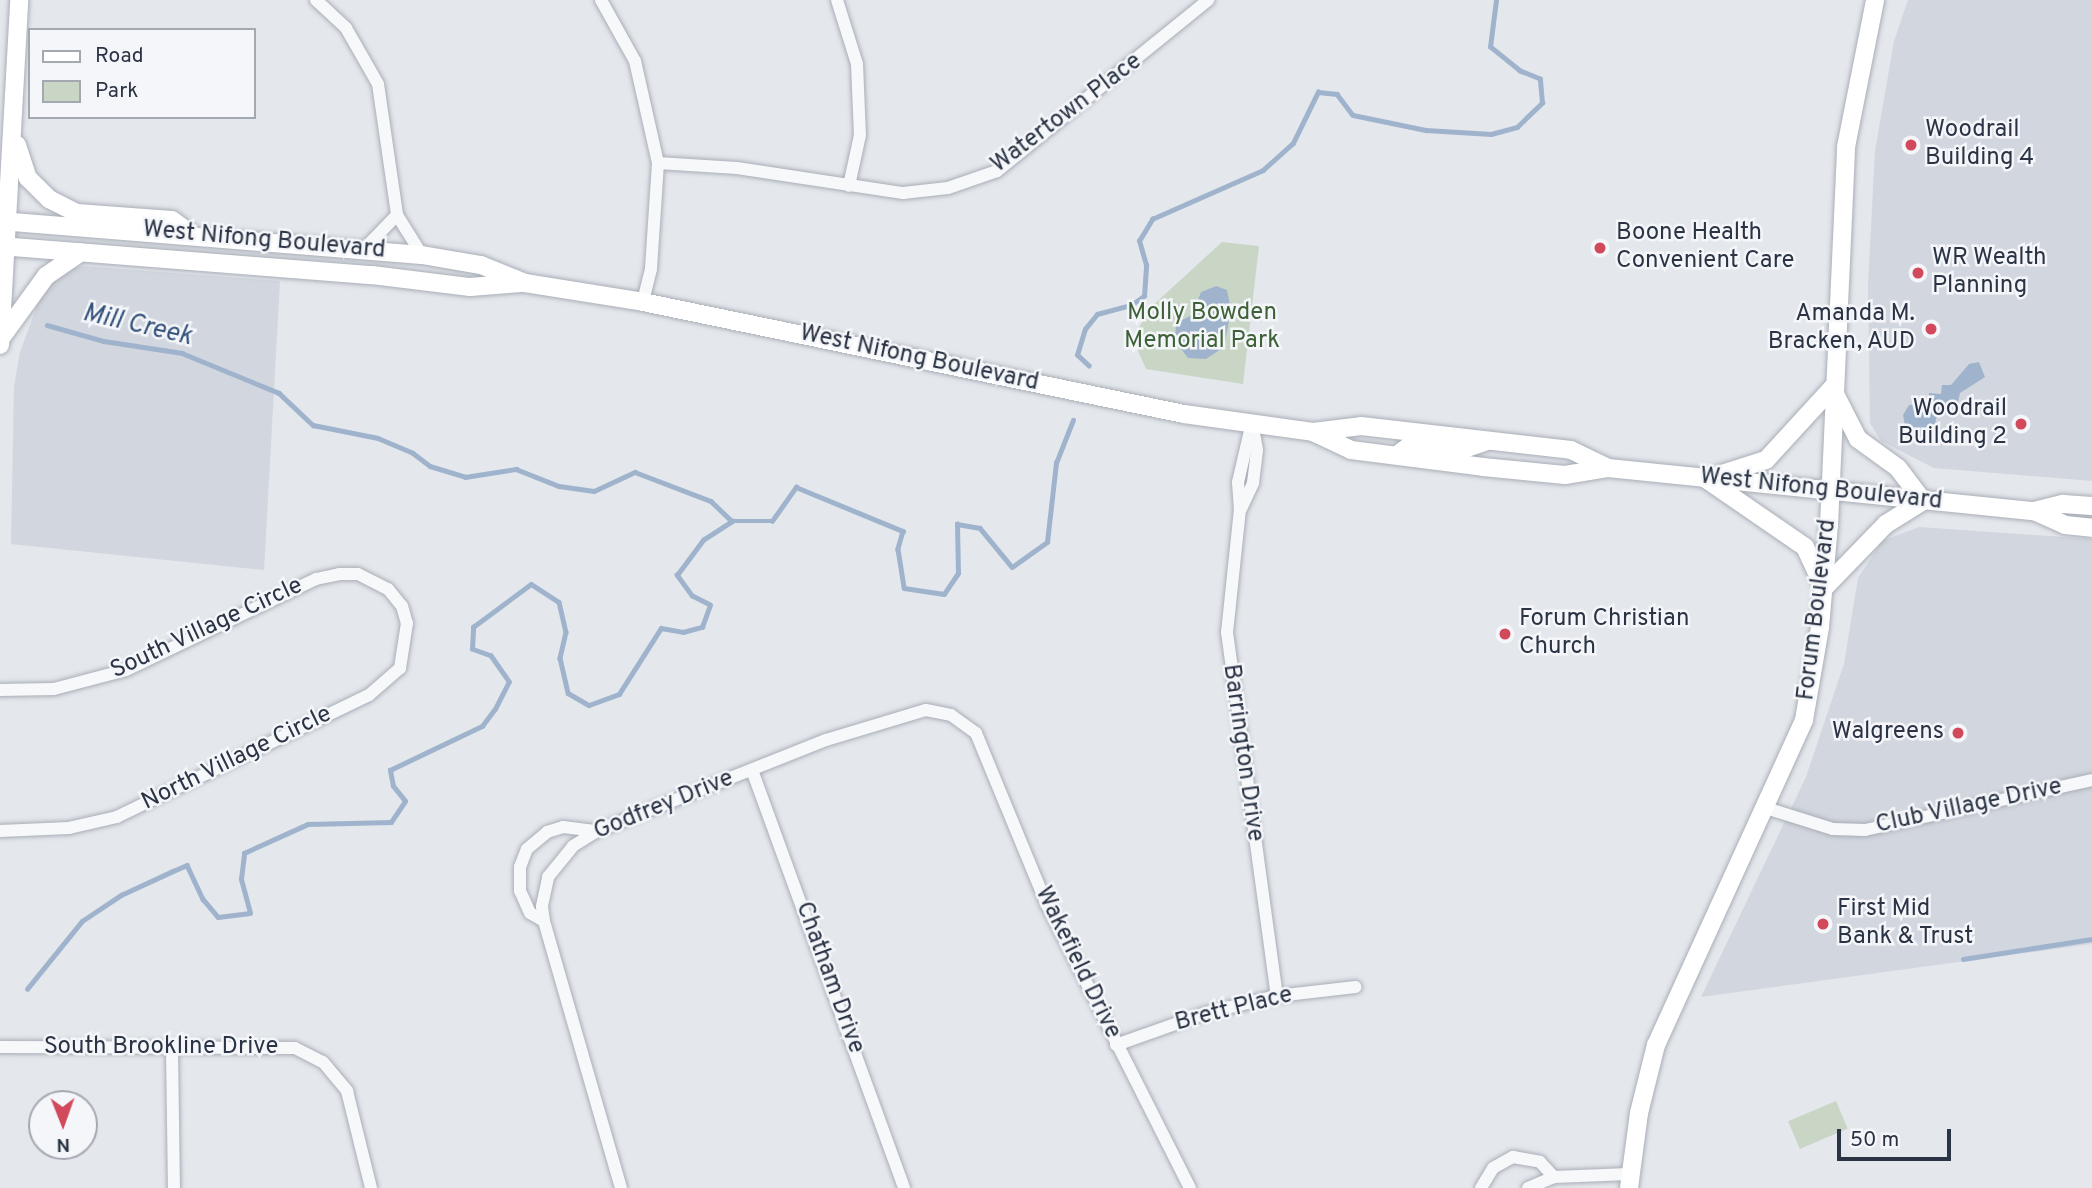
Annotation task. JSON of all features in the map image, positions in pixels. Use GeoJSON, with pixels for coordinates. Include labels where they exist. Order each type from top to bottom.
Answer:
{"type":"FeatureCollection","features":[{"type":"Feature","properties":{"kind":"main road"},"geometry":{"type":"LineString","coordinates":[[0,345],[4,221],[14,136],[19,0]]}},
{"type":"Feature","properties":{"kind":"main road","name":"Forum Boulevard"},"geometry":{"type":"LineString","coordinates":[[1629,1181],[1656,1045],[1804,720],[1824,587],[1846,147],[1875,0]]}},
{"type":"Feature","properties":{"kind":"main road"},"geometry":{"type":"LineString","coordinates":[[0,156],[14,136]]}},
{"type":"Feature","properties":{"kind":"main road"},"geometry":{"type":"LineString","coordinates":[[14,136],[28,178],[49,199],[77,213],[172,219],[190,233]]}},
{"type":"Feature","properties":{"kind":"main road","name":"West Nifong Boulevard"},"geometry":{"type":"LineString","coordinates":[[4,221],[190,233],[422,255],[481,265],[525,283],[643,302],[1121,401],[1313,432],[1351,450],[1565,475],[1608,468],[1830,494],[2034,511],[2063,504],[2092,506]]}},
{"type":"Feature","properties":{"kind":"main road","name":"West Nifong Boulevard"},"geometry":{"type":"LineString","coordinates":[[3,246],[470,287],[525,283]]}},
{"type":"Feature","properties":{"kind":"main road"},"geometry":{"type":"LineString","coordinates":[[0,336],[46,276],[81,252]]}},
{"type":"Feature","properties":{"kind":"main road"},"geometry":{"type":"LineString","coordinates":[[1832,388],[1858,439],[1898,468],[1923,501],[1886,524],[1824,587],[1805,547],[1706,479],[1766,460],[1832,388]]}},
{"type":"Feature","properties":{"kind":"main road","name":"West Nifong Boulevard"},"geometry":{"type":"LineString","coordinates":[[1313,432],[1361,426],[1571,450],[1608,468]]}},
{"type":"Feature","properties":{"kind":"main road"},"geometry":{"type":"LineString","coordinates":[[1399,456],[1408,447],[1458,451],[1488,440]]}},
{"type":"Feature","properties":{"kind":"main road","name":"West Nifong Boulevard"},"geometry":{"type":"LineString","coordinates":[[2034,511],[2065,525],[2092,528]]}},
{"type":"Feature","properties":{"kind":"street"},"geometry":{"type":"LineString","coordinates":[[316,0],[346,28],[378,85],[397,215],[422,255]]}},
{"type":"Feature","properties":{"kind":"street"},"geometry":{"type":"LineString","coordinates":[[601,0],[635,61],[659,163],[651,269],[643,302]]}},
{"type":"Feature","properties":{"kind":"street"},"geometry":{"type":"LineString","coordinates":[[837,0],[857,64],[860,135],[849,186]]}},
{"type":"Feature","properties":{"kind":"street","name":"Watertown Place"},"geometry":{"type":"LineString","coordinates":[[659,163],[737,168],[903,193],[948,188],[997,171],[1209,0]]}},
{"type":"Feature","properties":{"kind":"street"},"geometry":{"type":"LineString","coordinates":[[363,250],[397,215]]}},
{"type":"Feature","properties":{"kind":"street","name":"Barrington Drive"},"geometry":{"type":"LineString","coordinates":[[1252,422],[1257,450],[1253,483],[1240,509],[1227,632],[1277,996]]}},
{"type":"Feature","properties":{"kind":"street","name":"South Village Circle"},"geometry":{"type":"LineString","coordinates":[[0,690],[54,689],[126,670],[316,579],[338,574],[376,581],[402,606]]}},
{"type":"Feature","properties":{"kind":"street","name":"North Village Circle"},"geometry":{"type":"LineString","coordinates":[[0,831],[69,828],[117,817],[369,695],[400,668],[407,622],[402,606]]}},
{"type":"Feature","properties":{"kind":"street","name":"Godfrey Drive"},"geometry":{"type":"LineString","coordinates":[[621,1188],[544,921],[542,906],[548,877],[573,846],[597,831],[825,740],[926,710],[951,715],[976,733]]}},
{"type":"Feature","properties":{"kind":"street","name":"Wakefield Drive"},"geometry":{"type":"LineString","coordinates":[[976,733],[1047,905],[1190,1188]]}},
{"type":"Feature","properties":{"kind":"street","name":"Chatham Drive"},"geometry":{"type":"LineString","coordinates":[[752,770],[904,1188]]}},
{"type":"Feature","properties":{"kind":"street","name":"Club Village Drive"},"geometry":{"type":"LineString","coordinates":[[1766,808],[1833,829],[1865,830],[2092,780]]}},
{"type":"Feature","properties":{"kind":"street"},"geometry":{"type":"LineString","coordinates":[[544,921],[530,913],[520,891],[520,867],[527,849],[547,832],[563,827],[597,831]]}},
{"type":"Feature","properties":{"kind":"street","name":"Brett Place"},"geometry":{"type":"LineString","coordinates":[[1116,1045],[1206,1013],[1277,996],[1356,986]]}},
{"type":"Feature","properties":{"kind":"street","name":"South Brookline Drive"},"geometry":{"type":"LineString","coordinates":[[0,1047],[295,1048],[323,1062],[347,1091],[371,1188]]}},
{"type":"Feature","properties":{"kind":"street"},"geometry":{"type":"LineString","coordinates":[[172,1049],[174,1188]]}},
{"type":"Feature","properties":{"kind":"street"},"geometry":{"type":"LineString","coordinates":[[1481,1188],[1493,1168],[1513,1157],[1540,1162],[1554,1177]]}},
{"type":"Feature","properties":{"kind":"street"},"geometry":{"type":"LineString","coordinates":[[1528,1188],[1554,1177],[1629,1181]]}},
{"type":"Feature","properties":{"kind":"shaded area"},"geometry":{"type":"Polygon","coordinates":[[[1908,0],[2092,0],[2092,481],[1934,468],[1881,441],[1870,423],[1868,285],[1875,151],[1894,41],[1908,0]]]}},
{"type":"Feature","properties":{"kind":"shaded area"},"geometry":{"type":"Polygon","coordinates":[[[83,266],[280,281],[264,570],[11,544],[14,387],[20,352],[41,295],[58,273],[83,266]]]}},
{"type":"Feature","properties":{"kind":"shaded area"},"geometry":{"type":"Polygon","coordinates":[[[1919,527],[2092,539],[2092,944],[1701,997],[1806,777],[1844,664],[1858,578],[1882,541],[1919,527]]]}},
{"type":"Feature","properties":{"kind":"green space","name":"Molly Bowden Memorial Park"},"geometry":{"type":"Polygon","coordinates":[[[1222,242],[1259,246],[1243,384],[1146,369],[1138,351],[1137,331],[1151,307],[1222,242]]]}},
{"type":"Feature","properties":{"kind":"green space"},"geometry":{"type":"Polygon","coordinates":[[[1836,1101],[1848,1129],[1800,1149],[1788,1121],[1836,1101]]]}},
{"type":"Feature","properties":{"kind":"water"},"geometry":{"type":"Polygon","coordinates":[[[1216,286],[1227,290],[1231,310],[1224,347],[1206,359],[1188,358],[1175,341],[1176,323],[1192,315],[1201,292],[1216,286]]]}},
{"type":"Feature","properties":{"kind":"water"},"geometry":{"type":"Polygon","coordinates":[[[1979,362],[1985,377],[1960,393],[1958,402],[1948,402],[1947,414],[1937,415],[1933,432],[1916,437],[1906,431],[1903,415],[1909,405],[1928,404],[1929,393],[1941,394],[1942,385],[1951,385],[1969,364],[1979,362]]]}},
{"type":"Feature","properties":{"kind":"waterway","name":"Mill Creek"},"geometry":{"type":"LineString","coordinates":[[1089,366],[1077,355],[1085,329],[1097,314],[1131,305],[1144,296],[1146,265],[1139,241],[1152,219],[1263,170],[1293,143],[1318,92],[1337,94],[1353,115],[1426,130],[1491,134],[1517,127],[1542,103],[1540,79],[1520,71],[1490,47],[1496,0]]}},
{"type":"Feature","properties":{"kind":"waterway","name":"Mill Creek"},"geometry":{"type":"LineString","coordinates":[[47,325],[104,341],[182,353],[279,393],[313,425],[378,438],[413,453],[430,466],[465,477],[516,469],[559,486],[594,491],[635,472],[711,501],[732,521],[772,521],[796,487],[903,531],[898,549],[904,588],[944,594],[958,573],[957,524],[980,528],[1012,567],[1047,542],[1056,463],[1073,420]]}},
{"type":"Feature","properties":{"kind":"waterway"},"geometry":{"type":"LineString","coordinates":[[27,989],[82,921],[121,895],[173,871],[187,865],[203,899],[218,917],[250,913],[241,879],[244,853],[308,824],[391,822],[405,801],[393,786],[390,770],[482,726],[495,709],[509,682],[491,656],[472,649],[473,627],[531,584],[559,602],[566,632],[560,658],[568,693],[589,705],[619,694],[661,628],[683,632],[702,627],[710,605],[692,596],[677,575],[703,540],[732,521]]}},
{"type":"Feature","properties":{"kind":"waterway"},"geometry":{"type":"LineString","coordinates":[[1963,959],[2092,939]]}},
{"type":"Feature","properties":{"kind":"place","name":"Woodrail Building 4"},"geometry":{"type":"Point","coordinates":[1911,145]}},
{"type":"Feature","properties":{"kind":"place","name":"Boone Health Convenient Care"},"geometry":{"type":"Point","coordinates":[1600,248]}},
{"type":"Feature","properties":{"kind":"place","name":"WR Wealth Planning"},"geometry":{"type":"Point","coordinates":[1918,273]}},
{"type":"Feature","properties":{"kind":"place","name":"Amanda M. Bracken, AUD"},"geometry":{"type":"Point","coordinates":[1931,329]}},
{"type":"Feature","properties":{"kind":"place","name":"Woodrail Building 2"},"geometry":{"type":"Point","coordinates":[2021,424]}},
{"type":"Feature","properties":{"kind":"place","name":"Forum Christian Church"},"geometry":{"type":"Point","coordinates":[1505,634]}},
{"type":"Feature","properties":{"kind":"place","name":"Walgreens"},"geometry":{"type":"Point","coordinates":[1958,733]}},
{"type":"Feature","properties":{"kind":"place","name":"First Mid Bank & Trust"},"geometry":{"type":"Point","coordinates":[1823,924]}}]}
